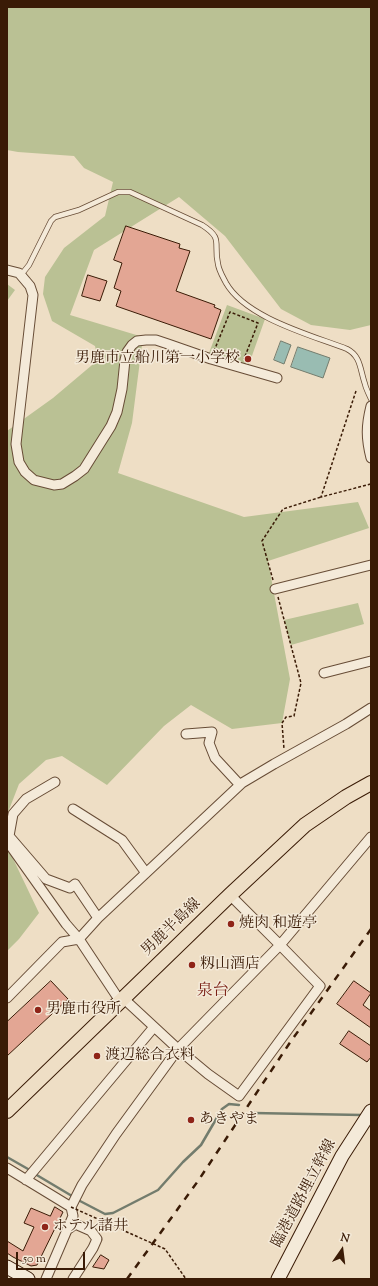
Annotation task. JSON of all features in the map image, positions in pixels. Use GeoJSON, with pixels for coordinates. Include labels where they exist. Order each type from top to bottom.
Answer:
{"type":"FeatureCollection","features":[{"type":"Feature","properties":{"kind":"main road","name":"男鹿半島線"},"geometry":{"type":"LineString","coordinates":[[7,1111],[305,825],[346,797],[371,783]]}},
{"type":"Feature","properties":{"kind":"street"},"geometry":{"type":"LineString","coordinates":[[7,270],[21,275],[30,286],[32,295],[16,444],[19,462],[25,472],[34,480],[54,485],[62,484],[84,469],[111,426],[117,412],[122,389],[125,360],[132,345],[137,342],[156,340],[211,359],[277,378]]}},
{"type":"Feature","properties":{"kind":"street"},"geometry":{"type":"LineString","coordinates":[[371,406],[366,431],[371,458]]}},
{"type":"Feature","properties":{"kind":"street"},"geometry":{"type":"LineString","coordinates":[[276,589],[371,565]]}},
{"type":"Feature","properties":{"kind":"street"},"geometry":{"type":"LineString","coordinates":[[324,673],[371,661]]}},
{"type":"Feature","properties":{"kind":"street"},"geometry":{"type":"LineString","coordinates":[[7,998],[62,942],[79,939],[98,918],[240,785],[371,708]]}},
{"type":"Feature","properties":{"kind":"street"},"geometry":{"type":"LineString","coordinates":[[186,734],[212,732],[209,743],[215,758],[240,785]]}},
{"type":"Feature","properties":{"kind":"street"},"geometry":{"type":"LineString","coordinates":[[55,782],[26,799],[13,814],[9,836],[46,879],[70,888],[75,884],[98,918]]}},
{"type":"Feature","properties":{"kind":"street"},"geometry":{"type":"LineString","coordinates":[[73,809],[122,840],[146,873]]}},
{"type":"Feature","properties":{"kind":"street"},"geometry":{"type":"LineString","coordinates":[[46,1279],[73,1216],[71,1207],[82,1185],[178,1049],[280,945],[371,837]]}},
{"type":"Feature","properties":{"kind":"street"},"geometry":{"type":"LineString","coordinates":[[7,841],[122,999],[208,1074],[239,1096],[320,986],[230,896]]}},
{"type":"Feature","properties":{"kind":"street"},"geometry":{"type":"LineString","coordinates":[[26,1180],[154,1027]]}},
{"type":"Feature","properties":{"kind":"street","name":"臨港道路埋立幹線"},"geometry":{"type":"LineString","coordinates":[[278,1279],[342,1156],[371,1111]]}},
{"type":"Feature","properties":{"kind":"street"},"geometry":{"type":"LineString","coordinates":[[7,1168],[71,1207]]}},
{"type":"Feature","properties":{"kind":"street"},"geometry":{"type":"LineString","coordinates":[[67,1230],[74,1224],[91,1231],[98,1239],[73,1279]]}},
{"type":"Feature","properties":{"kind":"street"},"geometry":{"type":"LineString","coordinates":[[7,1267],[28,1279]]}},
{"type":"Feature","properties":{"kind":"lane"},"geometry":{"type":"LineString","coordinates":[[21,275],[29,265],[51,221],[55,217],[79,210],[118,192],[130,192],[211,230],[217,239],[217,259],[221,273],[234,295],[242,302],[258,313],[281,324],[347,348],[354,352],[371,399]]}},
{"type":"Feature","properties":{"kind":"path"},"geometry":{"type":"LineString","coordinates":[[211,359],[230,312],[258,323],[240,367]]}},
{"type":"Feature","properties":{"kind":"path"},"geometry":{"type":"LineString","coordinates":[[321,497],[356,391]]}},
{"type":"Feature","properties":{"kind":"path"},"geometry":{"type":"LineString","coordinates":[[285,758],[282,723],[286,717],[294,716],[301,683],[262,541],[283,509],[371,484]]}},
{"type":"Feature","properties":{"kind":"path"},"geometry":{"type":"LineString","coordinates":[[71,1207],[165,1249],[186,1279]]}},
{"type":"Feature","properties":{"kind":"green space"},"geometry":{"type":"Polygon","coordinates":[[[7,7],[371,7],[371,325],[350,330],[311,325],[281,309],[225,236],[179,197],[94,250],[70,315],[143,337],[132,423],[118,473],[244,517],[358,502],[369,528],[268,561],[290,679],[282,723],[232,729],[191,705],[164,726],[107,785],[62,756],[46,760],[19,784],[7,815],[7,431],[53,398],[98,360],[95,346],[52,321],[43,294],[45,277],[64,248],[105,216],[113,182],[84,168],[74,156],[7,150],[7,7]]]}},
{"type":"Feature","properties":{"kind":"green space"},"geometry":{"type":"Polygon","coordinates":[[[7,284],[15,290],[7,301],[7,284]]]}},
{"type":"Feature","properties":{"kind":"green space"},"geometry":{"type":"Polygon","coordinates":[[[227,305],[265,319],[248,367],[209,353],[227,305]]]}},
{"type":"Feature","properties":{"kind":"green space"},"geometry":{"type":"Polygon","coordinates":[[[358,603],[364,624],[291,645],[284,620],[358,603]]]}},
{"type":"Feature","properties":{"kind":"green space"},"geometry":{"type":"Polygon","coordinates":[[[7,846],[39,913],[19,939],[7,951],[7,846]]]}},
{"type":"Feature","properties":{"kind":"water"},"geometry":{"type":"Polygon","coordinates":[[[281,341],[291,345],[284,364],[274,360],[281,341]]]}},
{"type":"Feature","properties":{"kind":"water"},"geometry":{"type":"Polygon","coordinates":[[[298,347],[330,358],[323,378],[291,367],[298,347]]]}},
{"type":"Feature","properties":{"kind":"building"},"geometry":{"type":"Polygon","coordinates":[[[126,226],[180,244],[179,248],[190,251],[176,291],[215,305],[214,307],[221,310],[211,339],[116,306],[121,291],[114,288],[122,263],[114,260],[126,226]]]}},
{"type":"Feature","properties":{"kind":"building"},"geometry":{"type":"Polygon","coordinates":[[[88,275],[107,281],[100,301],[82,296],[88,275]]]}},
{"type":"Feature","properties":{"kind":"building","name":"男鹿市役所"},"geometry":{"type":"Polygon","coordinates":[[[51,981],[68,999],[7,1056],[7,1022],[51,981]]]}},
{"type":"Feature","properties":{"kind":"building"},"geometry":{"type":"Polygon","coordinates":[[[354,981],[371,993],[363,1005],[371,1011],[371,1028],[337,1004],[354,981]]]}},
{"type":"Feature","properties":{"kind":"building"},"geometry":{"type":"Polygon","coordinates":[[[349,1031],[371,1046],[371,1057],[367,1062],[340,1044],[349,1031]]]}},
{"type":"Feature","properties":{"kind":"building"},"geometry":{"type":"Polygon","coordinates":[[[55,1207],[63,1212],[37,1265],[31,1266],[7,1253],[7,1241],[23,1251],[34,1227],[24,1223],[31,1208],[50,1216],[55,1207]]]}},
{"type":"Feature","properties":{"kind":"building"},"geometry":{"type":"Polygon","coordinates":[[[101,1255],[109,1260],[104,1269],[93,1267],[101,1255]]]}},
{"type":"Feature","properties":{"kind":"waterway"},"geometry":{"type":"LineString","coordinates":[[80,1201],[105,1214],[113,1213],[158,1190],[183,1162],[201,1145],[222,1109],[229,1104],[239,1105]]}},
{"type":"Feature","properties":{"kind":"waterway"},"geometry":{"type":"LineString","coordinates":[[253,1113],[362,1115]]}},
{"type":"Feature","properties":{"kind":"waterway"},"geometry":{"type":"LineString","coordinates":[[7,1157],[28,1169]]}},
{"type":"Feature","properties":{"kind":"waterway"},"geometry":{"type":"LineString","coordinates":[[35,1174],[72,1196]]}},
{"type":"Feature","properties":{"kind":"railway"},"geometry":{"type":"LineString","coordinates":[[127,1279],[198,1181],[289,1044],[371,929]]}},
{"type":"Feature","properties":{"kind":"place","name":"男鹿市立船川第一小学校"},"geometry":{"type":"Point","coordinates":[248,359]}},
{"type":"Feature","properties":{"kind":"place","name":"焼肉 和遊亭"},"geometry":{"type":"Point","coordinates":[231,924]}},
{"type":"Feature","properties":{"kind":"place","name":"籾山酒店"},"geometry":{"type":"Point","coordinates":[192,965]}},
{"type":"Feature","properties":{"kind":"place","name":"男鹿市役所"},"geometry":{"type":"Point","coordinates":[38,1010]}},
{"type":"Feature","properties":{"kind":"place","name":"渡辺総合衣料"},"geometry":{"type":"Point","coordinates":[97,1056]}},
{"type":"Feature","properties":{"kind":"place","name":"あきやま"},"geometry":{"type":"Point","coordinates":[191,1120]}},
{"type":"Feature","properties":{"kind":"place","name":"ホテル諸井"},"geometry":{"type":"Point","coordinates":[45,1227]}},
{"type":"Feature","properties":{"kind":"district","name":"泉台"},"geometry":{"type":"Point","coordinates":[213,992]}}]}
